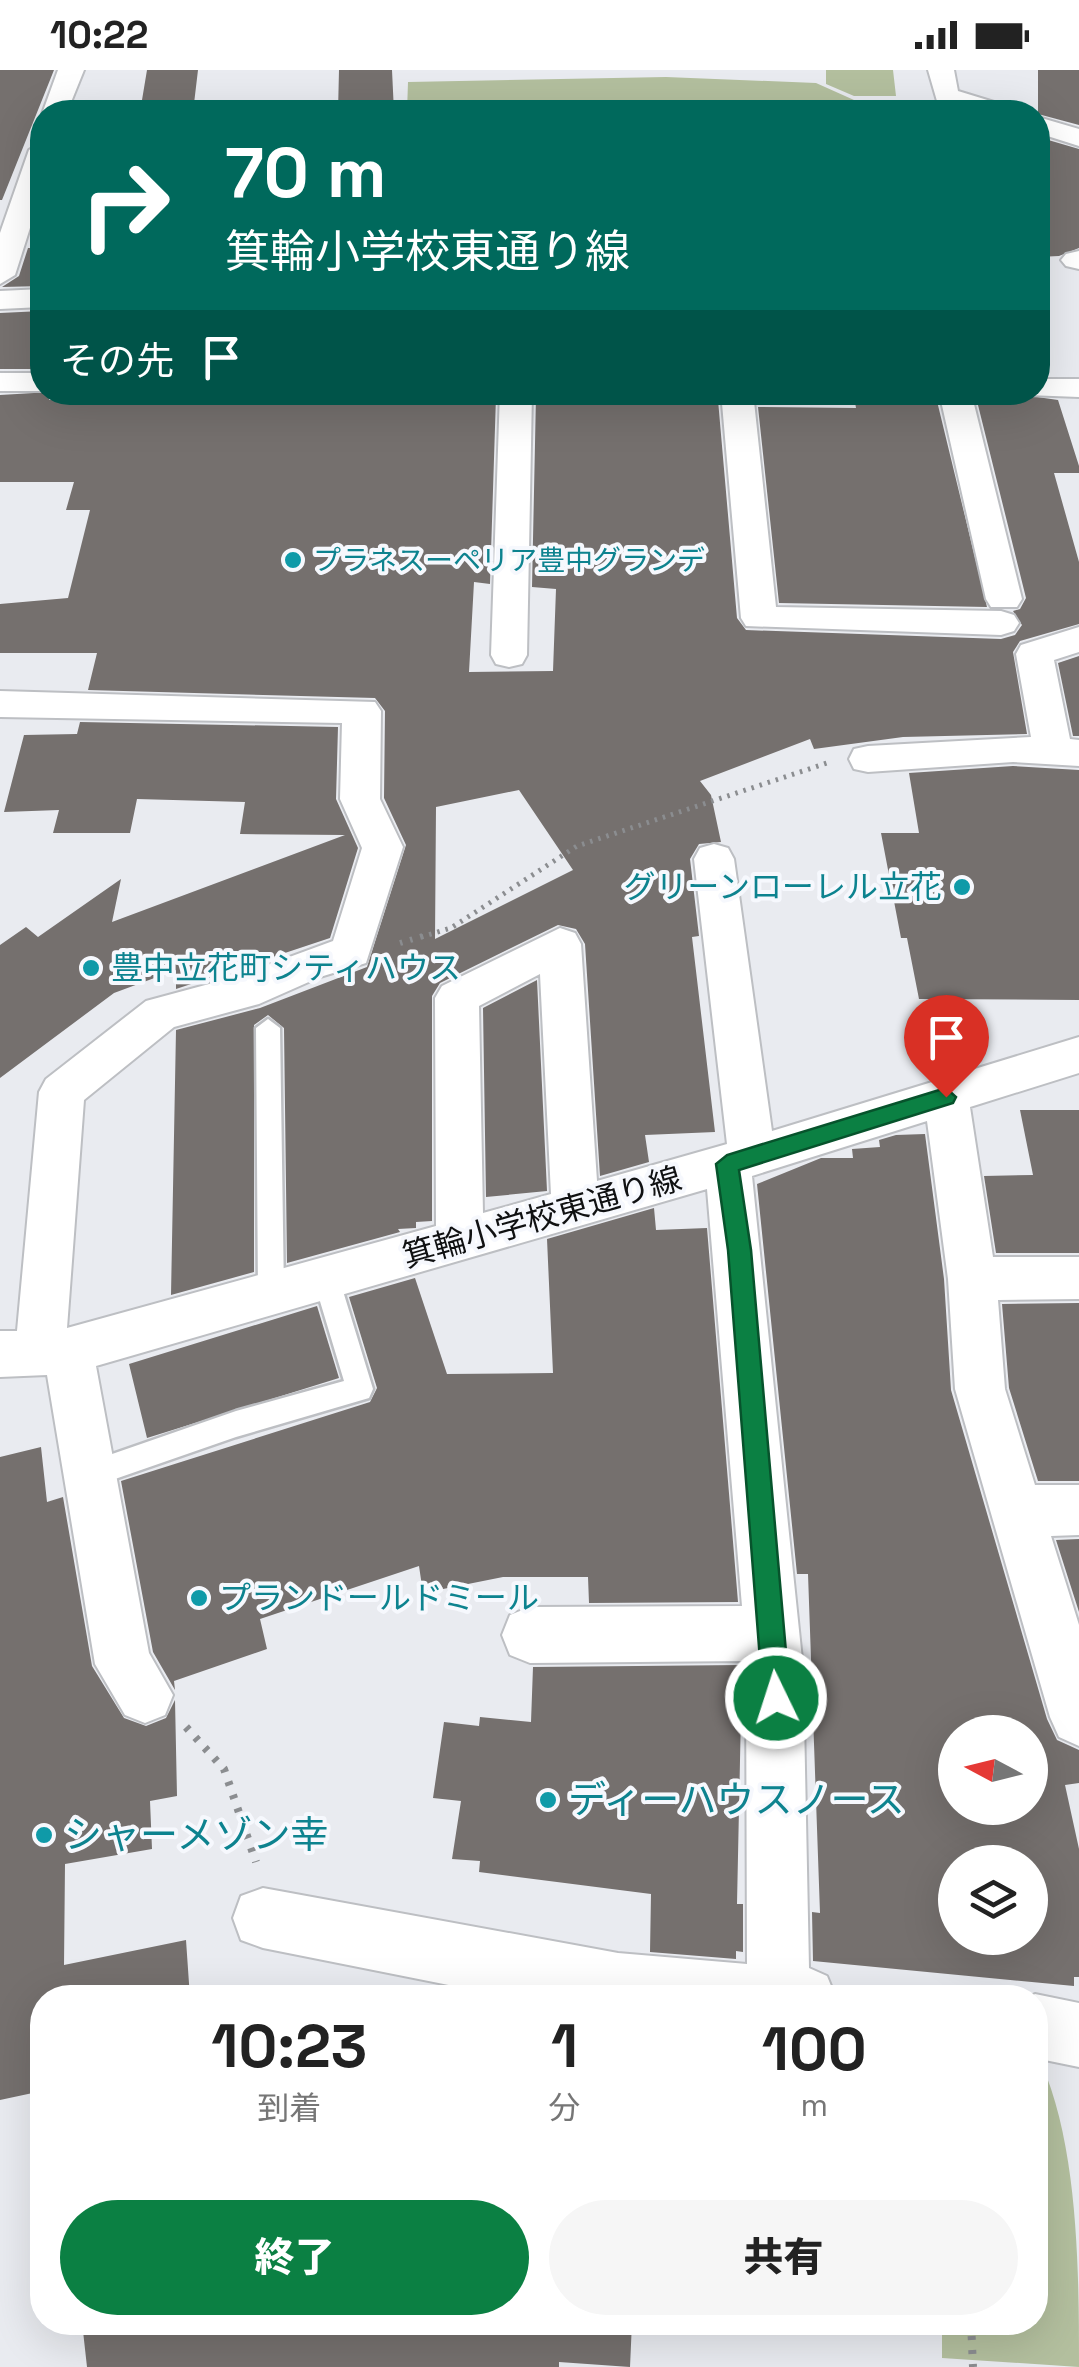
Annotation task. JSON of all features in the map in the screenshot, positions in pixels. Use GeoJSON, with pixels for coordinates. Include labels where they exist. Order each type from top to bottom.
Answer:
{"type":"FeatureCollection","features":[{"type":"Feature","properties":{"kind":"street"},"geometry":{"type":"LineString","coordinates":[[59,100],[71,70]]}},
{"type":"Feature","properties":{"kind":"street"},"geometry":{"type":"LineString","coordinates":[[1050,129],[1079,138]]}},
{"type":"Feature","properties":{"kind":"street"},"geometry":{"type":"LineString","coordinates":[[0,275],[30,186]]}},
{"type":"Feature","properties":{"kind":"street"},"geometry":{"type":"LineString","coordinates":[[0,300],[30,299]]}},
{"type":"Feature","properties":{"kind":"street"},"geometry":{"type":"LineString","coordinates":[[0,382],[30,382]]}},
{"type":"Feature","properties":{"kind":"street"},"geometry":{"type":"LineString","coordinates":[[1050,390],[1077,395]]}},
{"type":"Feature","properties":{"kind":"street"},"geometry":{"type":"LineString","coordinates":[[509,655],[516,405]]}},
{"type":"Feature","properties":{"kind":"street"},"geometry":{"type":"LineString","coordinates":[[738,405],[758,618],[1003,611],[958,405]]}},
{"type":"Feature","properties":{"kind":"street"},"geometry":{"type":"LineString","coordinates":[[868,760],[1013,749],[1066,752],[1034,654],[1079,639]]}},
{"type":"Feature","properties":{"kind":"street"},"geometry":{"type":"LineString","coordinates":[[1038,674],[1079,676]]}},
{"type":"Feature","properties":{"kind":"street"},"geometry":{"type":"LineString","coordinates":[[0,704],[362,711],[356,776],[368,829],[383,847],[351,952],[308,964],[244,992],[162,1013],[62,1092],[36,1353],[92,1474],[122,1664],[145,1696]]}},
{"type":"Feature","properties":{"kind":"street"},"geometry":{"type":"LineString","coordinates":[[714,859],[740,1160],[739,1250],[772,1633],[791,1985]]}},
{"type":"Feature","properties":{"kind":"street"},"geometry":{"type":"LineString","coordinates":[[460,1240],[457,998],[560,944],[575,1208]]}},
{"type":"Feature","properties":{"kind":"street","name":"箕輪小学校東通り線"},"geometry":{"type":"LineString","coordinates":[[36,1353],[271,1293],[575,1208],[1079,1055]]}},
{"type":"Feature","properties":{"kind":"street"},"geometry":{"type":"LineString","coordinates":[[946,1097],[972,1279],[980,1389],[1020,1510],[1079,1717]]}},
{"type":"Feature","properties":{"kind":"street"},"geometry":{"type":"LineString","coordinates":[[972,1279],[1079,1278]]}},
{"type":"Feature","properties":{"kind":"street"},"geometry":{"type":"LineString","coordinates":[[1020,1510],[1079,1510]]}},
{"type":"Feature","properties":{"kind":"street"},"geometry":{"type":"LineString","coordinates":[[530,1635],[772,1633]]}},
{"type":"Feature","properties":{"kind":"street"},"geometry":{"type":"LineString","coordinates":[[264,1918],[430,1953],[624,1985]]}},
{"type":"Feature","properties":{"kind":"street"},"geometry":{"type":"LineString","coordinates":[[1048,2029],[1079,2035]]}},
{"type":"Feature","properties":{"kind":"lane"},"geometry":{"type":"LineString","coordinates":[[268,1028],[271,1293]]}},
{"type":"Feature","properties":{"kind":"lane"},"geometry":{"type":"LineString","coordinates":[[92,1474],[236,1424],[360,1389],[326,1278]]}},
{"type":"Feature","properties":{"kind":"path"},"geometry":{"type":"LineString","coordinates":[[351,952],[451,928],[577,846],[621,828],[811,767],[868,760]]}},
{"type":"Feature","properties":{"kind":"path"},"geometry":{"type":"LineString","coordinates":[[145,1696],[208,1741],[229,1776],[262,1885],[264,1918]]}},
{"type":"Feature","properties":{"kind":"path"},"geometry":{"type":"LineString","coordinates":[[972,2335],[973,2367]]}},
{"type":"Feature","properties":{"kind":"green space"},"geometry":{"type":"Polygon","coordinates":[[[826,70],[893,70],[896,96],[854,96],[826,84],[826,70]]]}},
{"type":"Feature","properties":{"kind":"green space"},"geometry":{"type":"Polygon","coordinates":[[[666,77],[816,83],[854,100],[407,100],[408,82],[666,77]]]}},
{"type":"Feature","properties":{"kind":"green space"},"geometry":{"type":"Polygon","coordinates":[[[1048,2079],[1060,2122],[1074,2205],[1079,2367],[942,2358],[942,2335],[1048,2335],[1048,2079]]]}},
{"type":"Feature","properties":{"kind":"building"},"geometry":{"type":"Polygon","coordinates":[[[0,70],[54,70],[42,100],[30,100],[30,130],[0,200],[0,70]]]}},
{"type":"Feature","properties":{"kind":"building"},"geometry":{"type":"Polygon","coordinates":[[[147,70],[198,70],[194,100],[142,100],[147,70]]]}},
{"type":"Feature","properties":{"kind":"building"},"geometry":{"type":"Polygon","coordinates":[[[339,70],[392,70],[393,100],[338,100],[339,70]]]}},
{"type":"Feature","properties":{"kind":"building"},"geometry":{"type":"Polygon","coordinates":[[[1038,70],[1079,70],[1079,125],[1050,117],[1050,100],[1038,100],[1038,70]]]}},
{"type":"Feature","properties":{"kind":"building"},"geometry":{"type":"Polygon","coordinates":[[[1050,141],[1079,149],[1079,248],[1050,256],[1050,141]]]}},
{"type":"Feature","properties":{"kind":"building"},"geometry":{"type":"Polygon","coordinates":[[[30,248],[30,286],[2,287],[19,276],[30,248]]]}},
{"type":"Feature","properties":{"kind":"building"},"geometry":{"type":"Polygon","coordinates":[[[30,312],[30,369],[0,369],[0,313],[30,312]]]}},
{"type":"Feature","properties":{"kind":"building"},"geometry":{"type":"Polygon","coordinates":[[[30,393],[30,405],[496,405],[490,584],[474,582],[469,672],[553,671],[556,589],[532,587],[536,405],[718,405],[737,618],[746,630],[1001,639],[1015,635],[1022,625],[1013,611],[1020,609],[1026,598],[978,405],[1050,405],[1050,399],[1058,400],[1079,466],[1079,473],[1054,473],[1079,562],[1079,624],[1020,641],[1013,652],[1027,734],[903,737],[814,749],[810,739],[700,781],[711,795],[721,842],[699,844],[690,859],[699,936],[692,937],[715,1132],[645,1135],[649,1162],[600,1176],[585,944],[576,929],[558,925],[440,983],[432,996],[432,1221],[416,1222],[416,1228],[398,1229],[400,1232],[287,1263],[284,1028],[268,1015],[254,1025],[254,1272],[171,1295],[176,1030],[260,1008],[367,967],[406,845],[384,798],[385,711],[375,698],[88,690],[97,653],[0,653],[0,604],[68,598],[90,510],[66,510],[74,482],[0,482],[0,395],[30,393]],[[519,790],[436,807],[435,939],[573,870],[519,790]]]}},
{"type":"Feature","properties":{"kind":"building"},"geometry":{"type":"Polygon","coordinates":[[[856,405],[938,405],[987,607],[779,603],[758,407],[856,408],[856,405]]]}},
{"type":"Feature","properties":{"kind":"building"},"geometry":{"type":"Polygon","coordinates":[[[1079,656],[1079,736],[1073,736],[1058,663],[1079,656]]]}},
{"type":"Feature","properties":{"kind":"building"},"geometry":{"type":"Polygon","coordinates":[[[80,722],[338,727],[336,799],[358,848],[330,938],[176,989],[176,970],[114,993],[0,1078],[0,945],[26,927],[38,937],[121,879],[112,922],[345,835],[240,834],[245,802],[137,799],[130,833],[53,833],[59,810],[4,812],[24,735],[77,734],[80,722]]]}},
{"type":"Feature","properties":{"kind":"building"},"geometry":{"type":"Polygon","coordinates":[[[1013,766],[1079,770],[1079,1000],[919,999],[907,938],[901,938],[881,833],[919,833],[909,773],[1013,766]]]}},
{"type":"Feature","properties":{"kind":"building"},"geometry":{"type":"Polygon","coordinates":[[[537,980],[547,1191],[486,1197],[483,1008],[537,980]]]}},
{"type":"Feature","properties":{"kind":"building"},"geometry":{"type":"Polygon","coordinates":[[[1020,1110],[1079,1110],[1079,1253],[996,1253],[984,1176],[1033,1175],[1020,1110]]]}},
{"type":"Feature","properties":{"kind":"building"},"geometry":{"type":"Polygon","coordinates":[[[925,1134],[944,1279],[951,1390],[1046,1715],[938,1715],[938,1825],[1048,1825],[1048,1721],[1057,1740],[1079,1750],[1079,1783],[1065,1785],[1079,1849],[1079,1977],[1074,1977],[1074,1986],[813,1961],[812,1912],[820,1913],[808,1574],[797,1574],[757,1184],[821,1158],[853,1158],[852,1149],[880,1147],[879,1140],[925,1134]]]}},
{"type":"Feature","properties":{"kind":"building"},"geometry":{"type":"Polygon","coordinates":[[[654,1208],[656,1230],[707,1228],[738,1602],[589,1603],[588,1577],[503,1577],[423,1593],[419,1566],[260,1619],[267,1649],[174,1681],[175,1690],[153,1652],[121,1481],[370,1402],[377,1388],[349,1297],[415,1278],[447,1374],[553,1373],[547,1239],[654,1208]]]}},
{"type":"Feature","properties":{"kind":"building"},"geometry":{"type":"Polygon","coordinates":[[[1079,1303],[1079,1481],[1038,1481],[1009,1388],[1002,1304],[1079,1303]]]}},
{"type":"Feature","properties":{"kind":"building"},"geometry":{"type":"Polygon","coordinates":[[[317,1306],[339,1378],[147,1438],[129,1364],[317,1306]]]}},
{"type":"Feature","properties":{"kind":"building"},"geometry":{"type":"Polygon","coordinates":[[[41,1447],[47,1502],[63,1497],[92,1666],[124,1718],[146,1726],[166,1718],[175,1700],[177,1796],[150,1801],[152,1849],[65,1864],[64,1965],[186,1940],[189,1985],[30,1985],[30,2094],[0,2100],[0,1457],[41,1447]]]}},
{"type":"Feature","properties":{"kind":"building"},"geometry":{"type":"Polygon","coordinates":[[[1079,1539],[1079,1612],[1056,1540],[1079,1539]]]}},
{"type":"Feature","properties":{"kind":"building"},"geometry":{"type":"Polygon","coordinates":[[[742,1665],[737,1904],[743,1904],[743,1952],[736,1951],[736,1959],[650,1952],[651,1894],[479,1872],[480,1861],[452,1859],[461,1801],[433,1798],[444,1722],[479,1726],[480,1717],[531,1722],[533,1667],[742,1665]]]}},
{"type":"Feature","properties":{"kind":"building"},"geometry":{"type":"Polygon","coordinates":[[[83,2335],[631,2335],[630,2367],[559,2362],[559,2367],[87,2367],[83,2335]]]}},
{"type":"Feature","properties":{"kind":"place","name":"プラネスーペリア豊中グランデ"},"geometry":{"type":"Point","coordinates":[293,560]}},
{"type":"Feature","properties":{"kind":"place","name":"グリーンローレル立花"},"geometry":{"type":"Point","coordinates":[962,887]}},
{"type":"Feature","properties":{"kind":"place","name":"豊中立花町シティハウス"},"geometry":{"type":"Point","coordinates":[91,968]}},
{"type":"Feature","properties":{"kind":"place","name":"プランドールドミール"},"geometry":{"type":"Point","coordinates":[199,1598]}},
{"type":"Feature","properties":{"kind":"place","name":"ディーハウスノース"},"geometry":{"type":"Point","coordinates":[548,1800]}},
{"type":"Feature","properties":{"kind":"place","name":"シャーメゾン幸"},"geometry":{"type":"Point","coordinates":[44,1835]}},
{"type":"Feature","properties":{"kind":"route"},"geometry":{"type":"LineString","coordinates":[[776,1698],[739,1250],[727,1164],[946,1097]]}}]}
